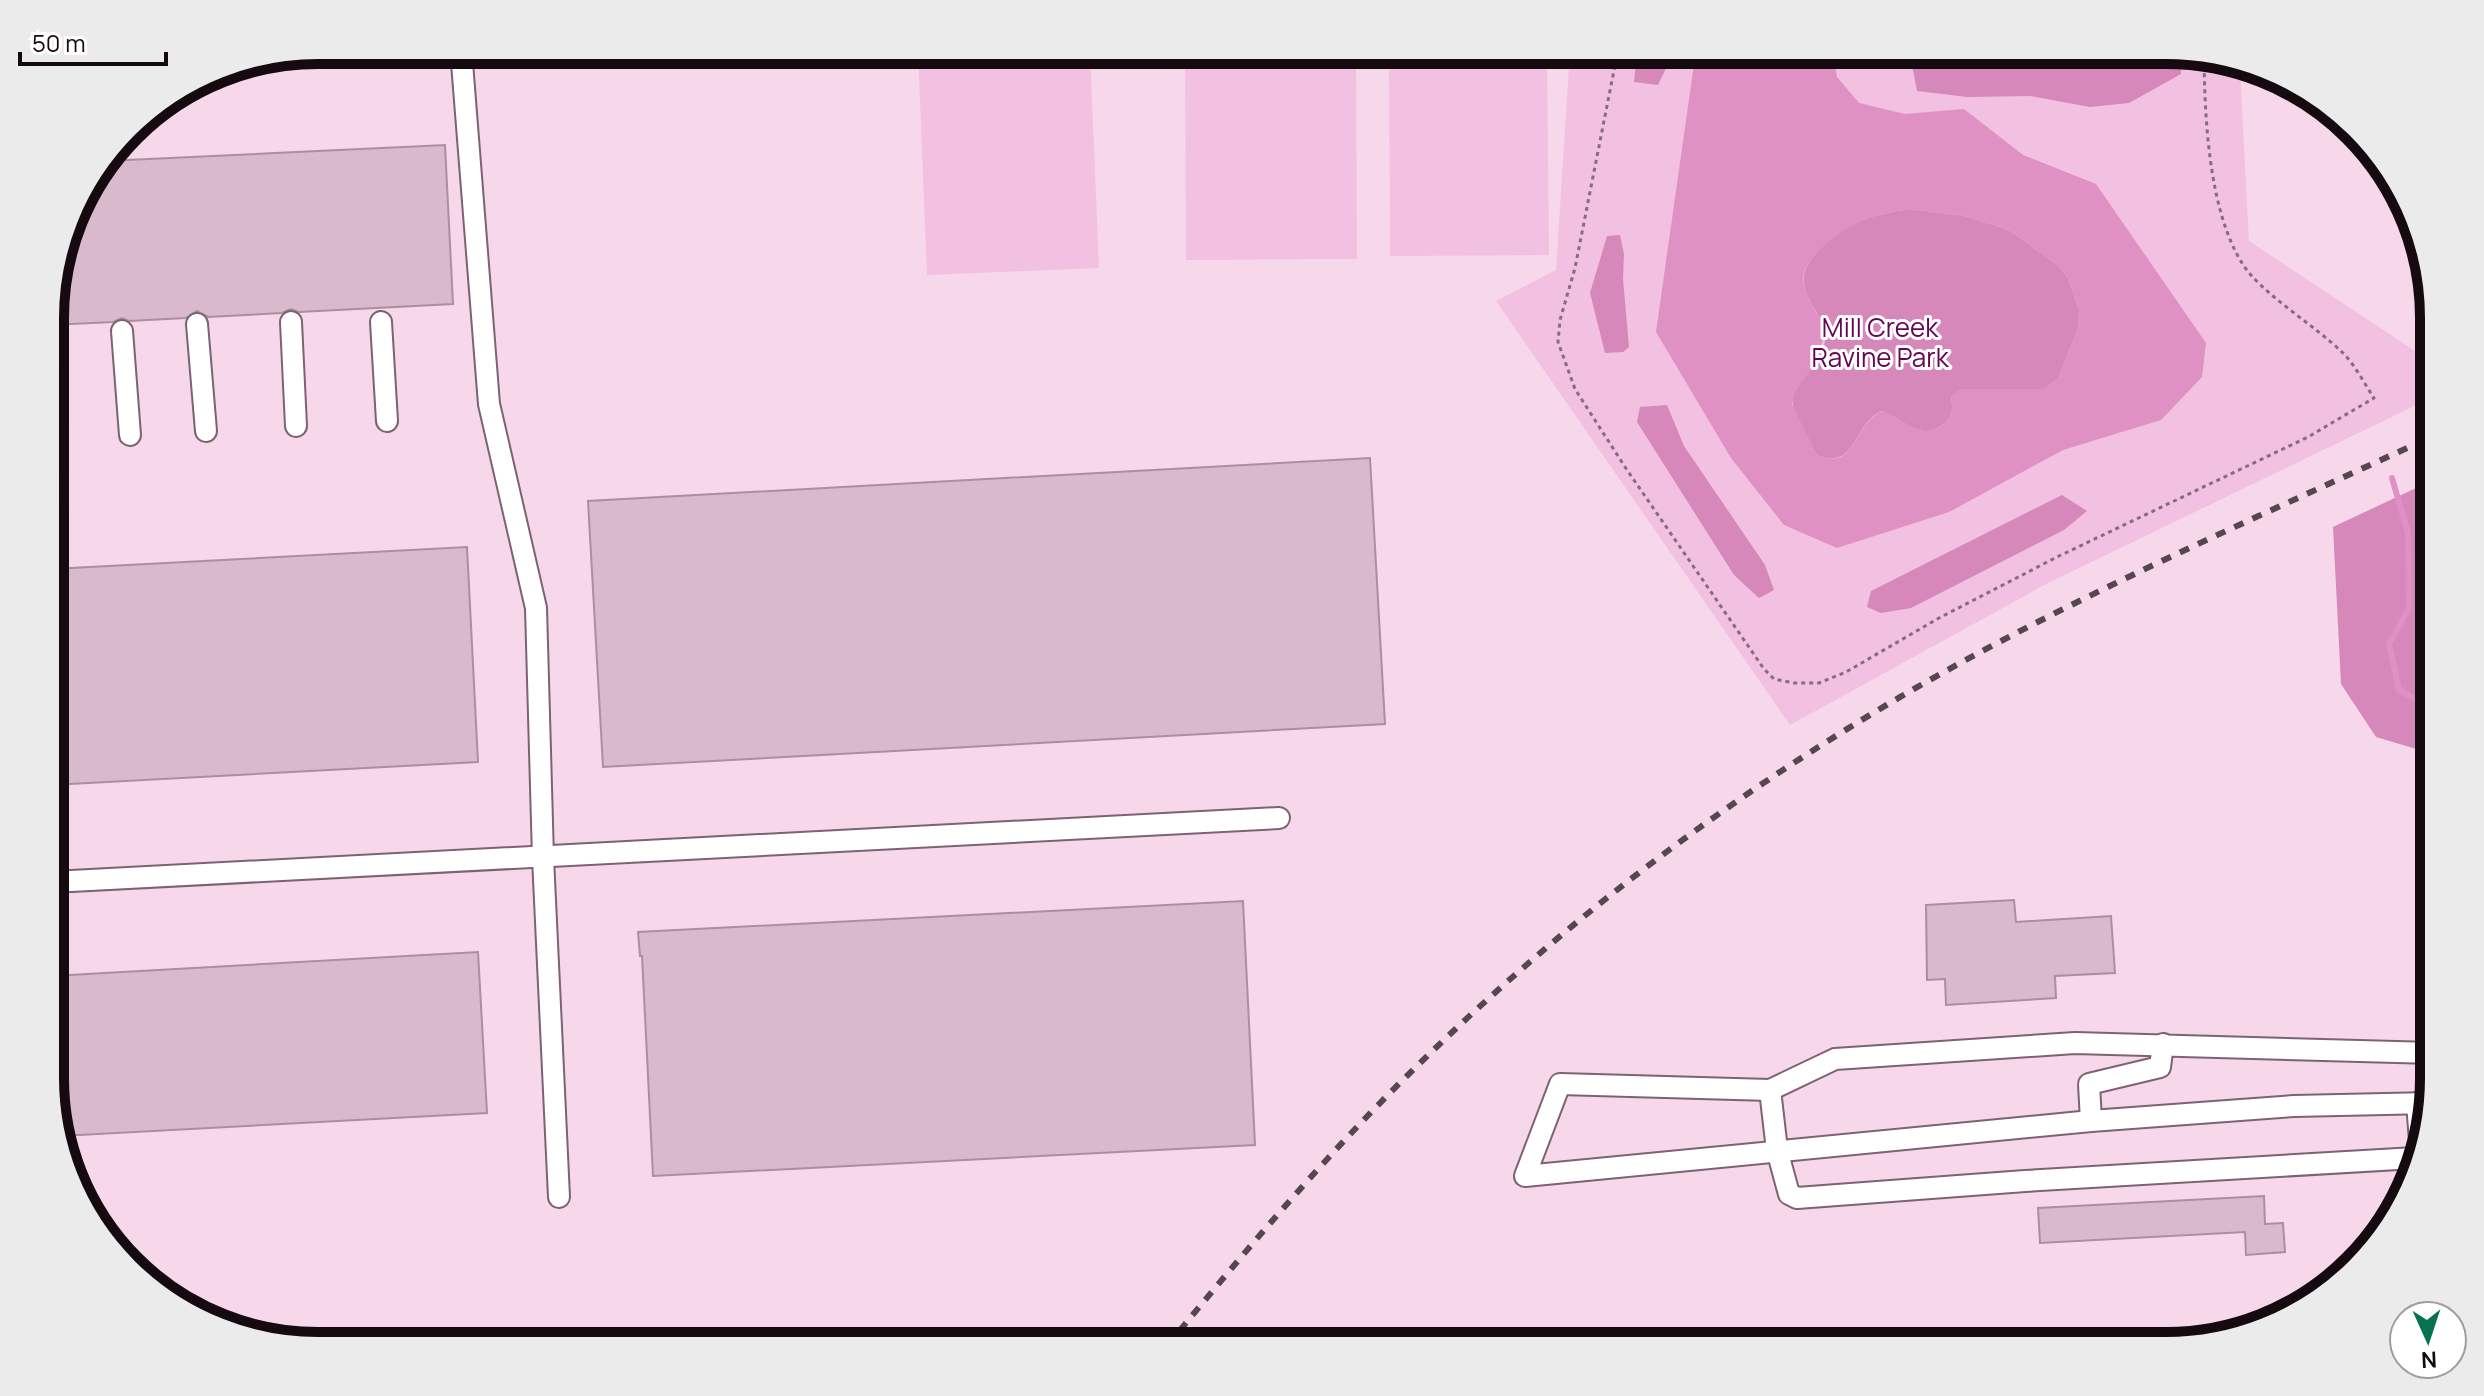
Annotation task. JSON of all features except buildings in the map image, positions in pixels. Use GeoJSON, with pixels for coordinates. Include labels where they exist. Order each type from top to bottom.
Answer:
{"type":"FeatureCollection","features":[{"type":"Feature","properties":{"kind":"street"},"geometry":{"type":"LineString","coordinates":[[462,65],[489,404],[536,608],[543,858],[559,1197]]}},
{"type":"Feature","properties":{"kind":"street"},"geometry":{"type":"LineString","coordinates":[[291,322],[296,426]]}},
{"type":"Feature","properties":{"kind":"street"},"geometry":{"type":"LineString","coordinates":[[381,322],[387,421]]}},
{"type":"Feature","properties":{"kind":"street"},"geometry":{"type":"LineString","coordinates":[[197,324],[206,431]]}},
{"type":"Feature","properties":{"kind":"street"},"geometry":{"type":"LineString","coordinates":[[122,331],[130,435]]}},
{"type":"Feature","properties":{"kind":"street"},"geometry":{"type":"LineString","coordinates":[[64,881],[1279,818]]}},
{"type":"Feature","properties":{"kind":"street"},"geometry":{"type":"LineString","coordinates":[[2418,1103],[2294,1106],[2091,1121],[1525,1176],[1560,1084],[1770,1090],[1835,1059],[2075,1043],[2419,1053]]}},
{"type":"Feature","properties":{"kind":"street"},"geometry":{"type":"LineString","coordinates":[[2091,1121],[2089,1084],[2160,1067],[2163,1044]]}},
{"type":"Feature","properties":{"kind":"street"},"geometry":{"type":"LineString","coordinates":[[1770,1090],[1777,1150],[1789,1194],[1797,1198],[2407,1158]]}},
{"type":"Feature","properties":{"kind":"path"},"geometry":{"type":"LineString","coordinates":[[1615,64],[1575,268],[1560,320],[1558,342],[1575,389],[1764,669],[1774,679],[1794,683],[1819,683],[1846,672],[1939,618],[2057,557],[2340,420],[2374,398],[2344,354],[2242,264],[2226,228],[2212,168],[2204,124],[2204,67]]}},
{"type":"Feature","properties":{"kind":"green space"},"geometry":{"type":"Polygon","coordinates":[[[1356,64],[1357,259],[1186,260],[1185,65],[1356,64]]]}},
{"type":"Feature","properties":{"kind":"green space"},"geometry":{"type":"Polygon","coordinates":[[[1389,64],[1547,64],[1549,255],[1390,256],[1389,64]]]}},
{"type":"Feature","properties":{"kind":"green space","name":"Mill Creek Ravine Park"},"geometry":{"type":"Polygon","coordinates":[[[1569,64],[2200,66],[2240,76],[2249,241],[2419,354],[2419,404],[2048,583],[1790,725],[1496,301],[1556,270],[1569,64]]]}},
{"type":"Feature","properties":{"kind":"green space"},"geometry":{"type":"Polygon","coordinates":[[[1636,64],[1668,64],[1658,85],[1634,82],[1636,64]]]}},
{"type":"Feature","properties":{"kind":"green space"},"geometry":{"type":"Polygon","coordinates":[[[1912,64],[2181,65],[2181,74],[2129,103],[2090,107],[2030,96],[1967,97],[1917,91],[1912,64]]]}},
{"type":"Feature","properties":{"kind":"green space"},"geometry":{"type":"Polygon","coordinates":[[[919,65],[1091,65],[1099,268],[927,275],[919,65]]]}},
{"type":"Feature","properties":{"kind":"green space"},"geometry":{"type":"Polygon","coordinates":[[[1909,209],[1965,216],[2009,230],[2060,267],[2068,278],[2079,310],[2078,329],[2058,378],[2045,389],[2013,389],[1951,397],[1950,416],[1934,430],[1919,430],[1882,411],[1865,425],[1854,444],[1840,457],[1817,455],[1793,405],[1795,390],[1823,349],[1825,341],[1823,326],[1804,284],[1807,266],[1829,240],[1862,220],[1909,209]]]}},
{"type":"Feature","properties":{"kind":"green space"},"geometry":{"type":"Polygon","coordinates":[[[1620,235],[1624,254],[1629,347],[1623,352],[1605,353],[1590,293],[1607,236],[1620,235]]]}},
{"type":"Feature","properties":{"kind":"green space"},"geometry":{"type":"Polygon","coordinates":[[[1667,405],[1684,446],[1765,565],[1774,590],[1759,598],[1734,575],[1637,422],[1640,407],[1667,405]]]}},
{"type":"Feature","properties":{"kind":"green space"},"geometry":{"type":"Polygon","coordinates":[[[2419,487],[2419,750],[2376,737],[2341,684],[2333,527],[2419,487]]]}},
{"type":"Feature","properties":{"kind":"green space"},"geometry":{"type":"Polygon","coordinates":[[[2062,495],[2087,511],[2064,530],[1911,608],[1881,613],[1867,607],[1871,591],[2062,495]]]}},
{"type":"Feature","properties":{"kind":"shaded area"},"geometry":{"type":"Polygon","coordinates":[[[1694,64],[1835,64],[1837,77],[1859,103],[1905,114],[1964,109],[2023,155],[2096,184],[2206,343],[2202,377],[2161,420],[2063,450],[1949,512],[1837,548],[1784,525],[1731,458],[1656,332],[1694,64]],[[1909,209],[1855,224],[1814,255],[1804,272],[1804,287],[1826,331],[1815,364],[1794,393],[1792,404],[1817,455],[1830,459],[1848,452],[1866,425],[1883,411],[1919,430],[1934,430],[1950,416],[1951,397],[1959,389],[2045,389],[2058,378],[2078,329],[2079,310],[2068,278],[2060,267],[2009,230],[1965,216],[1909,209]]]}},
{"type":"Feature","properties":{"kind":"waterway"},"geometry":{"type":"LineString","coordinates":[[2392,478],[2408,533],[2409,608],[2389,644],[2399,690],[2419,701]]}},
{"type":"Feature","properties":{"kind":"railway"},"geometry":{"type":"LineString","coordinates":[[1179,1332],[1350,1135],[1465,1020],[1570,928],[1736,802],[1852,726],[1993,645],[2138,572],[2419,442]]}}]}
